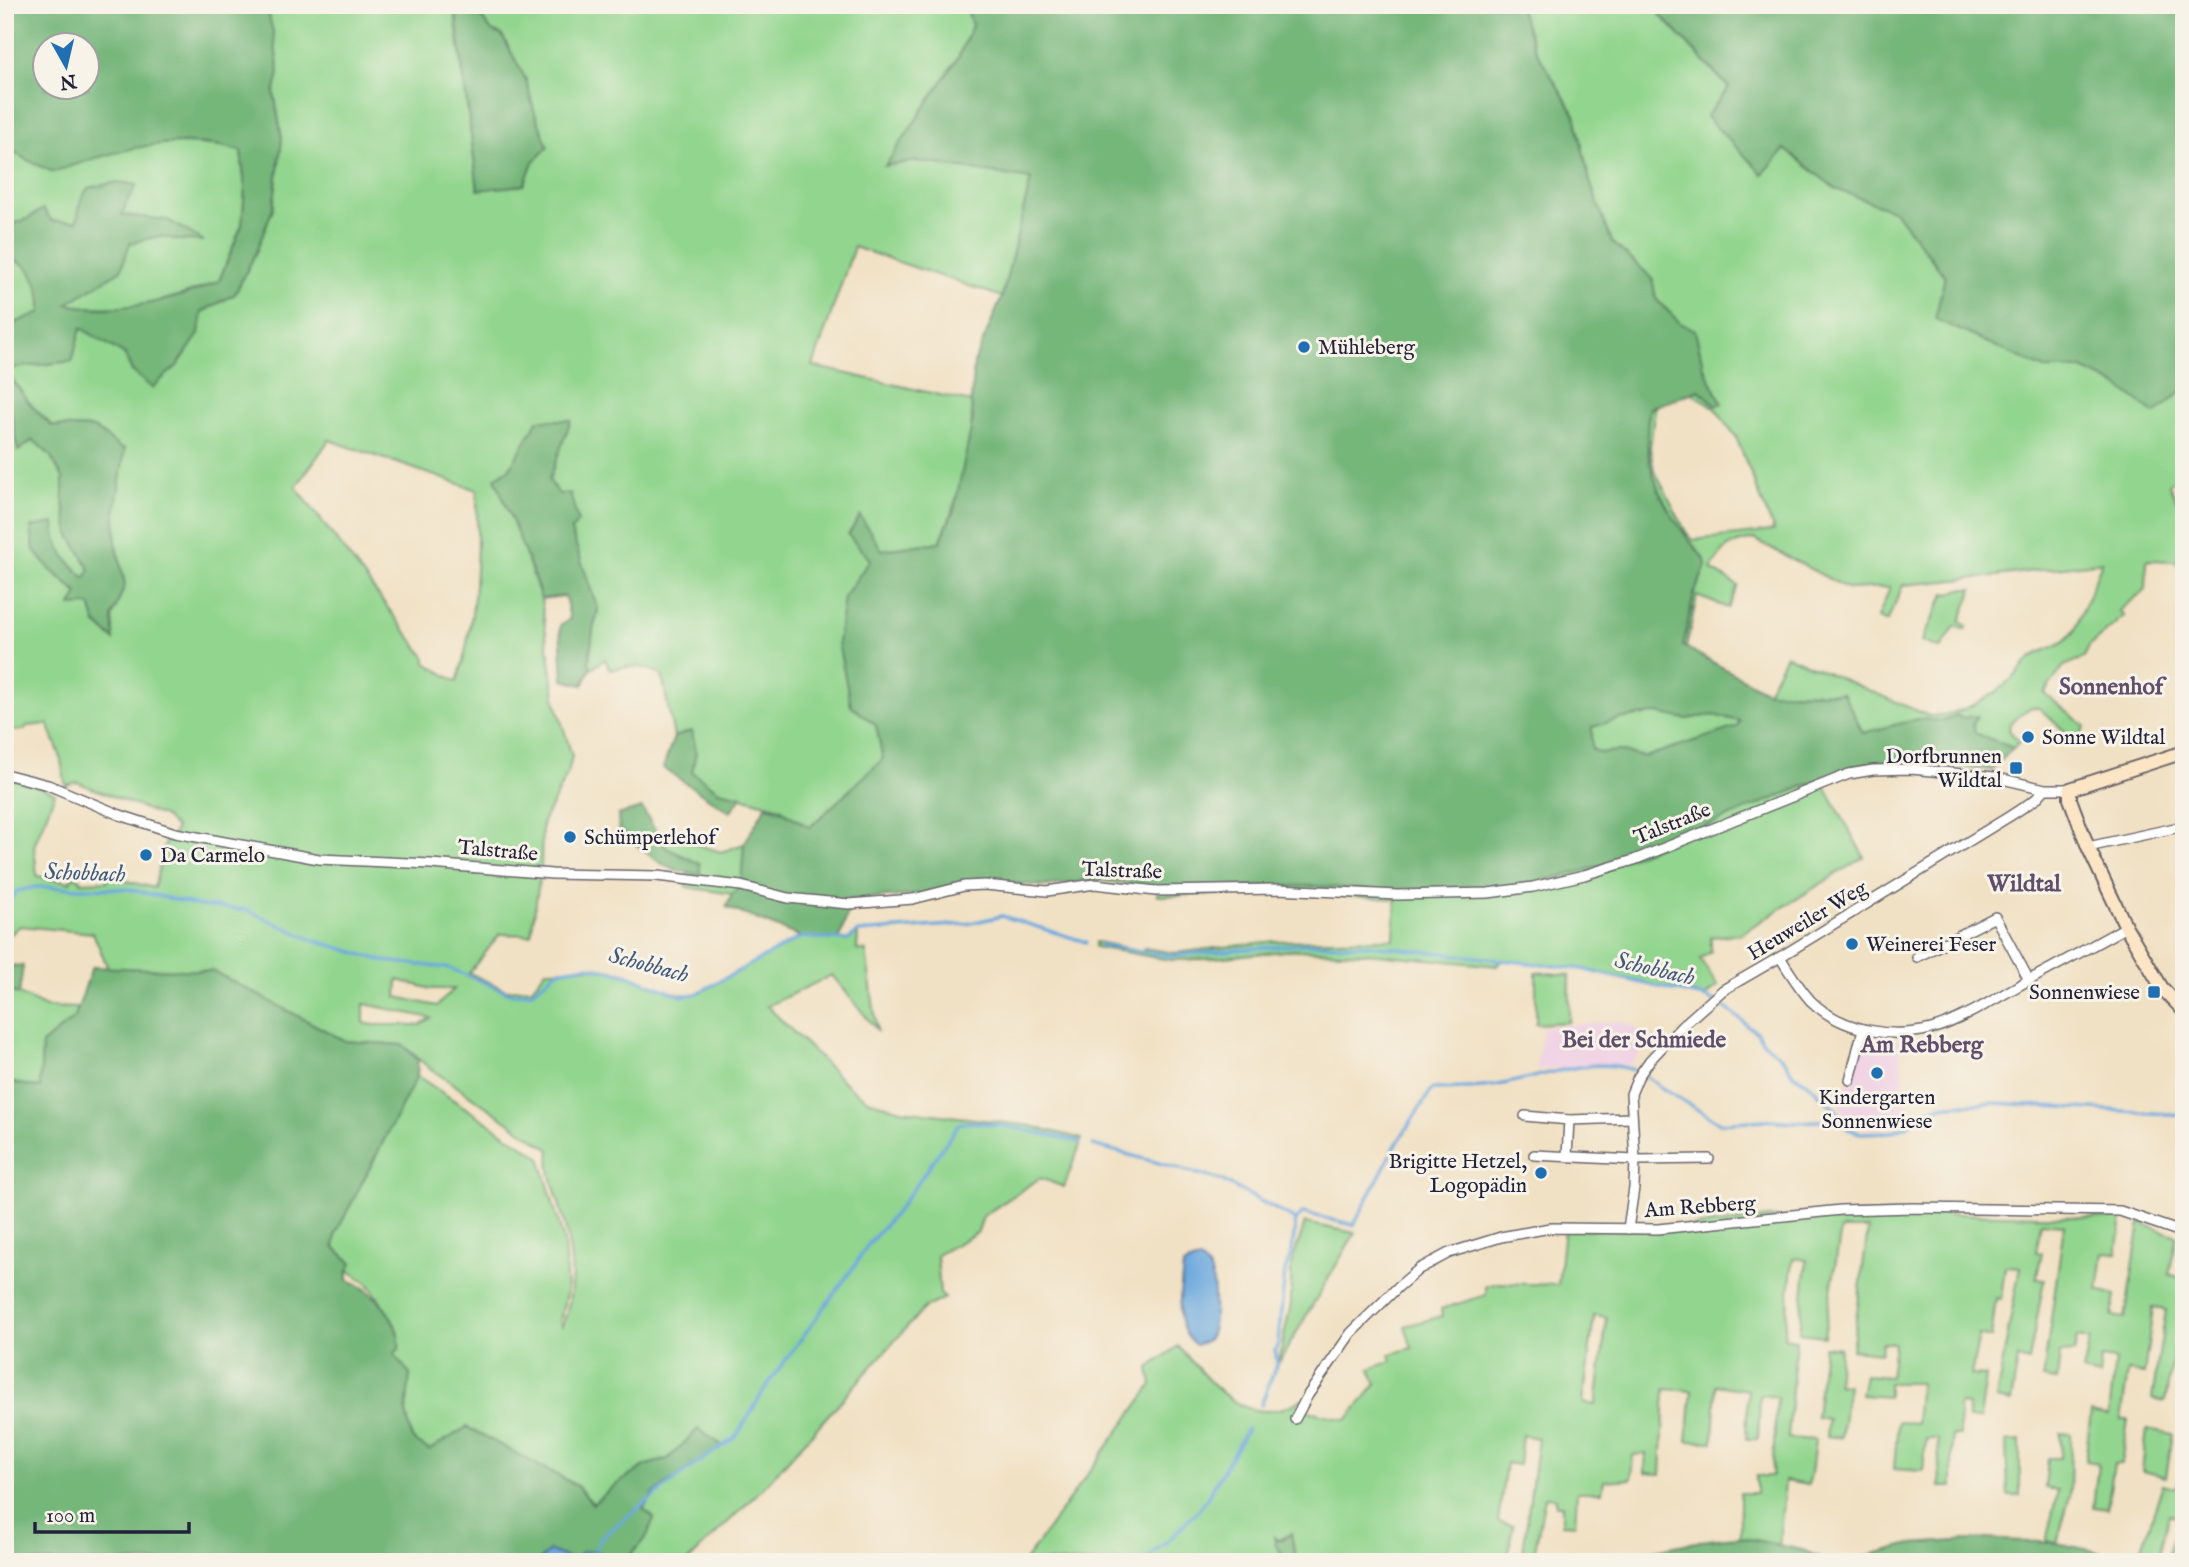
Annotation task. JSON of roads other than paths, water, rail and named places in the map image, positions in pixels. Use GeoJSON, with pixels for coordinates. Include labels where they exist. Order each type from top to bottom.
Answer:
{"type":"FeatureCollection","features":[{"type":"Feature","properties":{"kind":"street","name":"Talstraße"},"geometry":{"type":"LineString","coordinates":[[5,774],[48,785],[120,815],[175,833],[319,859],[431,864],[552,874],[657,876],[741,886],[788,898],[849,904],[913,899],[985,885],[1046,891],[1095,884],[1156,891],[1291,889],[1397,895],[1488,893],[1571,878],[1634,860],[1849,774],[1911,769],[1994,777],[2045,789],[2070,789],[2184,752]]}},
{"type":"Feature","properties":{"kind":"street","name":"Heuweiler Weg"},"geometry":{"type":"LineString","coordinates":[[1628,1229],[1635,1160],[1631,1094],[1638,1077],[1650,1060],[1681,1027],[1717,996],[2010,816],[2036,799],[2045,789]]}},
{"type":"Feature","properties":{"kind":"street"},"geometry":{"type":"LineString","coordinates":[[2070,789],[2070,799],[2088,847],[2126,927],[2162,988],[2184,1011]]}},
{"type":"Feature","properties":{"kind":"street"},"geometry":{"type":"LineString","coordinates":[[2088,847],[2184,826]]}},
{"type":"Feature","properties":{"kind":"street"},"geometry":{"type":"LineString","coordinates":[[1917,957],[1995,917],[2029,980]]}},
{"type":"Feature","properties":{"kind":"street"},"geometry":{"type":"LineString","coordinates":[[1780,957],[1796,983],[1813,1002],[1836,1018],[1879,1033],[1932,1029],[1985,1004],[2126,927]]}},
{"type":"Feature","properties":{"kind":"street"},"geometry":{"type":"LineString","coordinates":[[1850,1080],[1863,1029]]}},
{"type":"Feature","properties":{"kind":"street"},"geometry":{"type":"LineString","coordinates":[[1525,1116],[1569,1120],[1632,1118]]}},
{"type":"Feature","properties":{"kind":"street"},"geometry":{"type":"LineString","coordinates":[[1567,1156],[1569,1120]]}},
{"type":"Feature","properties":{"kind":"street"},"geometry":{"type":"LineString","coordinates":[[1534,1155],[1635,1160],[1709,1159]]}},
{"type":"Feature","properties":{"kind":"street","name":"Am Rebberg"},"geometry":{"type":"LineString","coordinates":[[1295,1419],[1308,1395],[1351,1333],[1419,1269],[1449,1253],[1533,1230],[1692,1226],[1841,1210],[1912,1208],[2120,1212],[2184,1233]]}},
{"type":"Feature","properties":{"kind":"water"},"geometry":{"type":"Polygon","coordinates":[[[1200,1260],[1211,1273],[1214,1315],[1210,1336],[1196,1345],[1188,1338],[1184,1329],[1180,1298],[1183,1266],[1200,1260]]]}},
{"type":"Feature","properties":{"kind":"water"},"geometry":{"type":"Polygon","coordinates":[[[596,1550],[608,1562],[537,1562],[550,1551],[576,1561],[581,1552],[596,1550]]]}},
{"type":"Feature","properties":{"kind":"waterway","name":"Schobbach"},"geometry":{"type":"LineString","coordinates":[[5,908],[17,891],[36,887],[129,889],[201,906],[247,910],[313,940],[384,961],[449,968],[512,994],[532,992],[557,971],[587,966],[626,974],[681,996],[696,994],[801,937],[848,940],[858,932],[966,924],[1002,916],[1086,942]]}},
{"type":"Feature","properties":{"kind":"waterway","name":"Schobbach"},"geometry":{"type":"LineString","coordinates":[[1101,945],[1172,956],[1303,944],[1370,945],[1581,969],[1704,997],[1722,1005],[1756,1032],[1764,1043],[1783,1058],[1793,1074],[1809,1084],[1836,1110],[1848,1129],[1860,1133],[1891,1132],[1910,1124],[1926,1110],[1947,1105],[1996,1103],[2184,1115]]}},
{"type":"Feature","properties":{"kind":"waterway"},"geometry":{"type":"LineString","coordinates":[[1093,1145],[1221,1180],[1296,1220],[1303,1213],[1354,1225],[1394,1148],[1432,1089],[1490,1086],[1583,1066],[1617,1066],[1633,1070]]}},
{"type":"Feature","properties":{"kind":"waterway"},"geometry":{"type":"LineString","coordinates":[[1645,1075],[1720,1123],[1841,1120]]}},
{"type":"Feature","properties":{"kind":"waterway"},"geometry":{"type":"LineString","coordinates":[[596,1550],[600,1538],[693,1466],[736,1437],[768,1384],[959,1124],[999,1125],[1080,1142]]}},
{"type":"Feature","properties":{"kind":"waterway"},"geometry":{"type":"LineString","coordinates":[[1261,1405],[1277,1363],[1275,1350],[1278,1344],[1285,1271],[1292,1251],[1296,1220]]}},
{"type":"Feature","properties":{"kind":"waterway"},"geometry":{"type":"LineString","coordinates":[[1143,1562],[1203,1505],[1247,1429]]}},
{"type":"Feature","properties":{"kind":"place","name":"Mühleberg"},"geometry":{"type":"Point","coordinates":[1304,347]}},
{"type":"Feature","properties":{"kind":"place","name":"Sonne Wildtal"},"geometry":{"type":"Point","coordinates":[2028,737]}},
{"type":"Feature","properties":{"kind":"place","name":"Dorfbrunnen Wildtal"},"geometry":{"type":"Point","coordinates":[2016,768]}},
{"type":"Feature","properties":{"kind":"place","name":"Schümperlehof"},"geometry":{"type":"Point","coordinates":[570,837]}},
{"type":"Feature","properties":{"kind":"place","name":"Da Carmelo"},"geometry":{"type":"Point","coordinates":[146,855]}},
{"type":"Feature","properties":{"kind":"place","name":"Weinerei Feser"},"geometry":{"type":"Point","coordinates":[1852,944]}},
{"type":"Feature","properties":{"kind":"place","name":"Sonnenwiese"},"geometry":{"type":"Point","coordinates":[2154,992]}},
{"type":"Feature","properties":{"kind":"place","name":"Kindergarten Sonnenwiese"},"geometry":{"type":"Point","coordinates":[1877,1073]}},
{"type":"Feature","properties":{"kind":"place","name":"Brigitte Hetzel, Logopädin"},"geometry":{"type":"Point","coordinates":[1541,1173]}},
{"type":"Feature","properties":{"kind":"district","name":"Sonnenhof"},"geometry":{"type":"Point","coordinates":[2111,686]}},
{"type":"Feature","properties":{"kind":"district","name":"Wildtal"},"geometry":{"type":"Point","coordinates":[2024,883]}},
{"type":"Feature","properties":{"kind":"district","name":"Bei der Schmiede"},"geometry":{"type":"Point","coordinates":[1644,1039]}},
{"type":"Feature","properties":{"kind":"district","name":"Am Rebberg"},"geometry":{"type":"Point","coordinates":[1922,1044]}}]}
